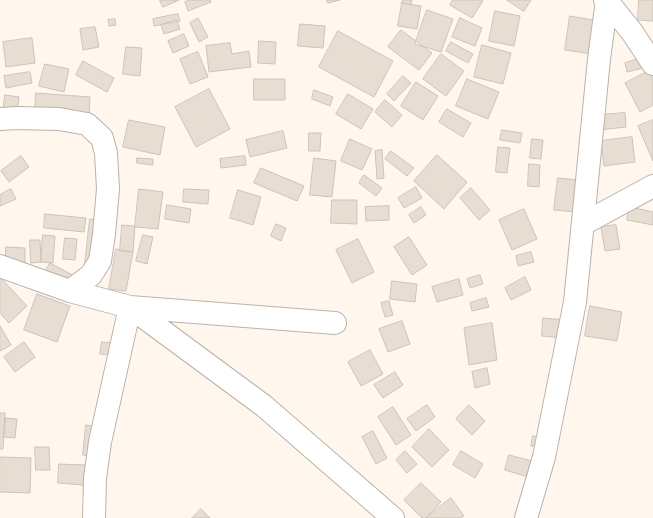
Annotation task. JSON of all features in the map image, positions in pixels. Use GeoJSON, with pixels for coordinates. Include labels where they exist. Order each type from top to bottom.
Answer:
{"type":"FeatureCollection","features":[{"type":"Feature","properties":{"kind":"street"},"geometry":{"type":"LineString","coordinates":[[606,0],[632,32],[653,64]]}},
{"type":"Feature","properties":{"kind":"street"},"geometry":{"type":"LineString","coordinates":[[526,518],[544,457],[575,302],[606,0]]}},
{"type":"Feature","properties":{"kind":"street"},"geometry":{"type":"LineString","coordinates":[[0,119],[17,118],[66,120],[87,124],[102,138],[106,153],[108,189],[100,261],[91,275],[70,291]]}},
{"type":"Feature","properties":{"kind":"street"},"geometry":{"type":"LineString","coordinates":[[583,224],[653,186]]}},
{"type":"Feature","properties":{"kind":"street"},"geometry":{"type":"LineString","coordinates":[[0,266],[70,291],[130,307],[334,323]]}},
{"type":"Feature","properties":{"kind":"street"},"geometry":{"type":"LineString","coordinates":[[130,307],[264,406],[392,518]]}},
{"type":"Feature","properties":{"kind":"street"},"geometry":{"type":"LineString","coordinates":[[94,518],[95,478],[100,442],[130,307]]}},
{"type":"Feature","properties":{"kind":"building"},"geometry":{"type":"Polygon","coordinates":[[[160,0],[179,0],[163,7],[160,0]]]}},
{"type":"Feature","properties":{"kind":"building"},"geometry":{"type":"Polygon","coordinates":[[[190,0],[210,0],[211,2],[188,11],[185,2],[190,0]]]}},
{"type":"Feature","properties":{"kind":"building"},"geometry":{"type":"Polygon","coordinates":[[[327,0],[340,0],[328,3],[327,0]]]}},
{"type":"Feature","properties":{"kind":"building"},"geometry":{"type":"Polygon","coordinates":[[[403,0],[412,0],[411,4],[402,3],[403,0]]]}},
{"type":"Feature","properties":{"kind":"building"},"geometry":{"type":"Polygon","coordinates":[[[453,0],[483,1],[472,18],[450,5],[453,0]]]}},
{"type":"Feature","properties":{"kind":"building"},"geometry":{"type":"Polygon","coordinates":[[[507,0],[531,0],[524,11],[507,0]]]}},
{"type":"Feature","properties":{"kind":"building"},"geometry":{"type":"Polygon","coordinates":[[[639,0],[653,0],[653,21],[638,20],[639,0]]]}},
{"type":"Feature","properties":{"kind":"building"},"geometry":{"type":"Polygon","coordinates":[[[402,3],[421,6],[417,29],[398,26],[402,3]]]}},
{"type":"Feature","properties":{"kind":"building"},"geometry":{"type":"Polygon","coordinates":[[[427,10],[453,19],[441,52],[415,44],[427,10]]]}},
{"type":"Feature","properties":{"kind":"building"},"geometry":{"type":"Polygon","coordinates":[[[495,11],[520,16],[514,46],[489,41],[495,11]]]}},
{"type":"Feature","properties":{"kind":"building"},"geometry":{"type":"Polygon","coordinates":[[[178,14],[180,21],[154,26],[153,19],[178,14]]]}},
{"type":"Feature","properties":{"kind":"building"},"geometry":{"type":"Polygon","coordinates":[[[570,16],[598,21],[592,54],[565,50],[570,16]]]}},
{"type":"Feature","properties":{"kind":"building"},"geometry":{"type":"Polygon","coordinates":[[[198,18],[208,37],[199,42],[190,23],[198,18]]]}},
{"type":"Feature","properties":{"kind":"building"},"geometry":{"type":"Polygon","coordinates":[[[460,18],[482,28],[475,46],[452,37],[460,18]]]}},
{"type":"Feature","properties":{"kind":"building"},"geometry":{"type":"Polygon","coordinates":[[[115,19],[116,25],[109,26],[108,20],[115,19]]]}},
{"type":"Feature","properties":{"kind":"building"},"geometry":{"type":"Polygon","coordinates":[[[177,20],[180,29],[164,34],[161,25],[177,20]]]}},
{"type":"Feature","properties":{"kind":"building"},"geometry":{"type":"Polygon","coordinates":[[[300,24],[325,26],[323,48],[298,46],[300,24]]]}},
{"type":"Feature","properties":{"kind":"building"},"geometry":{"type":"Polygon","coordinates":[[[95,27],[99,47],[83,50],[80,29],[95,27]]]}},
{"type":"Feature","properties":{"kind":"building"},"geometry":{"type":"Polygon","coordinates":[[[401,30],[432,53],[419,70],[388,47],[401,30]]]}},
{"type":"Feature","properties":{"kind":"building"},"geometry":{"type":"Polygon","coordinates":[[[338,31],[393,61],[374,97],[319,67],[338,31]]]}},
{"type":"Feature","properties":{"kind":"building"},"geometry":{"type":"Polygon","coordinates":[[[184,34],[189,46],[173,53],[168,41],[184,34]]]}},
{"type":"Feature","properties":{"kind":"building"},"geometry":{"type":"Polygon","coordinates":[[[32,38],[35,63],[6,67],[3,42],[32,38]]]}},
{"type":"Feature","properties":{"kind":"building"},"geometry":{"type":"Polygon","coordinates":[[[259,41],[276,42],[275,64],[258,63],[259,41]]]}},
{"type":"Feature","properties":{"kind":"building"},"geometry":{"type":"Polygon","coordinates":[[[451,42],[473,54],[468,63],[446,51],[451,42]]]}},
{"type":"Feature","properties":{"kind":"building"},"geometry":{"type":"Polygon","coordinates":[[[230,43],[232,54],[249,51],[251,67],[209,72],[206,46],[230,43]]]}},
{"type":"Feature","properties":{"kind":"building"},"geometry":{"type":"Polygon","coordinates":[[[482,45],[511,53],[503,84],[474,77],[482,45]]]}},
{"type":"Feature","properties":{"kind":"building"},"geometry":{"type":"Polygon","coordinates":[[[126,47],[142,48],[140,76],[123,74],[126,47]]]}},
{"type":"Feature","properties":{"kind":"building"},"geometry":{"type":"Polygon","coordinates":[[[198,52],[208,77],[190,84],[180,59],[198,52]]]}},
{"type":"Feature","properties":{"kind":"building"},"geometry":{"type":"Polygon","coordinates":[[[441,54],[464,71],[446,96],[423,79],[441,54]]]}},
{"type":"Feature","properties":{"kind":"building"},"geometry":{"type":"Polygon","coordinates":[[[641,58],[643,68],[627,72],[625,63],[641,58]]]}},
{"type":"Feature","properties":{"kind":"building"},"geometry":{"type":"Polygon","coordinates":[[[83,61],[114,78],[107,92],[76,75],[83,61]]]}},
{"type":"Feature","properties":{"kind":"building"},"geometry":{"type":"Polygon","coordinates":[[[45,64],[69,69],[64,92],[39,86],[45,64]]]}},
{"type":"Feature","properties":{"kind":"building"},"geometry":{"type":"Polygon","coordinates":[[[649,71],[653,79],[653,105],[640,112],[625,83],[649,71]]]}},
{"type":"Feature","properties":{"kind":"building"},"geometry":{"type":"Polygon","coordinates":[[[30,72],[32,83],[6,88],[4,76],[30,72]]]}},
{"type":"Feature","properties":{"kind":"building"},"geometry":{"type":"Polygon","coordinates":[[[403,76],[411,83],[394,101],[387,94],[403,76]]]}},
{"type":"Feature","properties":{"kind":"building"},"geometry":{"type":"Polygon","coordinates":[[[254,79],[285,79],[285,100],[254,100],[254,79]]]}},
{"type":"Feature","properties":{"kind":"building"},"geometry":{"type":"Polygon","coordinates":[[[467,79],[499,92],[488,119],[456,106],[467,79]]]}},
{"type":"Feature","properties":{"kind":"building"},"geometry":{"type":"Polygon","coordinates":[[[416,82],[438,96],[423,120],[401,106],[416,82]]]}},
{"type":"Feature","properties":{"kind":"building"},"geometry":{"type":"Polygon","coordinates":[[[209,89],[230,129],[196,147],[175,107],[209,89]]]}},
{"type":"Feature","properties":{"kind":"building"},"geometry":{"type":"Polygon","coordinates":[[[314,90],[333,97],[330,106],[312,99],[314,90]]]}},
{"type":"Feature","properties":{"kind":"building"},"geometry":{"type":"Polygon","coordinates":[[[36,93],[90,97],[89,116],[35,113],[36,93]]]}},
{"type":"Feature","properties":{"kind":"building"},"geometry":{"type":"Polygon","coordinates":[[[348,94],[373,109],[361,129],[336,114],[348,94]]]}},
{"type":"Feature","properties":{"kind":"building"},"geometry":{"type":"Polygon","coordinates":[[[5,95],[19,97],[17,115],[3,114],[5,95]]]}},
{"type":"Feature","properties":{"kind":"building"},"geometry":{"type":"Polygon","coordinates":[[[385,100],[402,115],[392,127],[375,112],[385,100]]]}},
{"type":"Feature","properties":{"kind":"building"},"geometry":{"type":"Polygon","coordinates":[[[447,109],[471,123],[463,137],[439,122],[447,109]]]}},
{"type":"Feature","properties":{"kind":"building"},"geometry":{"type":"Polygon","coordinates":[[[625,113],[626,127],[600,130],[599,115],[625,113]]]}},
{"type":"Feature","properties":{"kind":"building"},"geometry":{"type":"Polygon","coordinates":[[[129,120],[165,127],[160,155],[123,147],[129,120]]]}},
{"type":"Feature","properties":{"kind":"building"},"geometry":{"type":"Polygon","coordinates":[[[653,120],[653,161],[638,126],[653,120]]]}},
{"type":"Feature","properties":{"kind":"building"},"geometry":{"type":"Polygon","coordinates":[[[502,130],[522,133],[520,143],[500,140],[502,130]]]}},
{"type":"Feature","properties":{"kind":"building"},"geometry":{"type":"Polygon","coordinates":[[[283,131],[287,148],[250,157],[246,140],[283,131]]]}},
{"type":"Feature","properties":{"kind":"building"},"geometry":{"type":"Polygon","coordinates":[[[309,133],[321,133],[320,151],[309,151],[309,133]]]}},
{"type":"Feature","properties":{"kind":"building"},"geometry":{"type":"Polygon","coordinates":[[[632,137],[635,162],[604,166],[601,141],[632,137]]]}},
{"type":"Feature","properties":{"kind":"building"},"geometry":{"type":"Polygon","coordinates":[[[350,139],[372,149],[362,170],[341,161],[350,139]]]}},
{"type":"Feature","properties":{"kind":"building"},"geometry":{"type":"Polygon","coordinates":[[[532,139],[543,140],[541,159],[530,158],[532,139]]]}},
{"type":"Feature","properties":{"kind":"building"},"geometry":{"type":"Polygon","coordinates":[[[498,147],[510,148],[507,173],[496,172],[498,147]]]}},
{"type":"Feature","properties":{"kind":"building"},"geometry":{"type":"Polygon","coordinates":[[[382,150],[384,178],[377,179],[375,151],[382,150]]]}},
{"type":"Feature","properties":{"kind":"building"},"geometry":{"type":"Polygon","coordinates":[[[391,151],[414,168],[407,176],[385,159],[391,151]]]}},
{"type":"Feature","properties":{"kind":"building"},"geometry":{"type":"Polygon","coordinates":[[[437,155],[467,182],[444,209],[414,181],[437,155]]]}},
{"type":"Feature","properties":{"kind":"building"},"geometry":{"type":"Polygon","coordinates":[[[21,156],[29,167],[9,182],[1,171],[21,156]]]}},
{"type":"Feature","properties":{"kind":"building"},"geometry":{"type":"Polygon","coordinates":[[[245,156],[246,165],[221,168],[220,159],[245,156]]]}},
{"type":"Feature","properties":{"kind":"building"},"geometry":{"type":"Polygon","coordinates":[[[137,158],[153,159],[153,165],[137,163],[137,158]]]}},
{"type":"Feature","properties":{"kind":"building"},"geometry":{"type":"Polygon","coordinates":[[[314,158],[336,161],[332,197],[310,195],[314,158]]]}},
{"type":"Feature","properties":{"kind":"building"},"geometry":{"type":"Polygon","coordinates":[[[529,164],[540,165],[539,187],[528,186],[529,164]]]}},
{"type":"Feature","properties":{"kind":"building"},"geometry":{"type":"Polygon","coordinates":[[[261,168],[304,186],[297,201],[254,183],[261,168]]]}},
{"type":"Feature","properties":{"kind":"building"},"geometry":{"type":"Polygon","coordinates":[[[364,175],[382,188],[376,196],[359,183],[364,175]]]}},
{"type":"Feature","properties":{"kind":"building"},"geometry":{"type":"Polygon","coordinates":[[[558,178],[579,180],[575,212],[554,210],[558,178]]]}},
{"type":"Feature","properties":{"kind":"building"},"geometry":{"type":"Polygon","coordinates":[[[416,187],[422,198],[404,208],[398,198],[416,187]]]}},
{"type":"Feature","properties":{"kind":"building"},"geometry":{"type":"Polygon","coordinates":[[[471,188],[490,210],[479,220],[460,198],[471,188]]]}},
{"type":"Feature","properties":{"kind":"building"},"geometry":{"type":"Polygon","coordinates":[[[11,189],[16,199],[0,206],[0,195],[11,189]]]}},
{"type":"Feature","properties":{"kind":"building"},"geometry":{"type":"Polygon","coordinates":[[[139,189],[163,192],[158,229],[135,227],[139,189]]]}},
{"type":"Feature","properties":{"kind":"building"},"geometry":{"type":"Polygon","coordinates":[[[184,189],[209,190],[208,204],[183,202],[184,189]]]}},
{"type":"Feature","properties":{"kind":"building"},"geometry":{"type":"Polygon","coordinates":[[[238,190],[261,197],[253,225],[230,218],[238,190]]]}},
{"type":"Feature","properties":{"kind":"building"},"geometry":{"type":"Polygon","coordinates":[[[332,200],[357,200],[357,224],[331,223],[332,200]]]}},
{"type":"Feature","properties":{"kind":"building"},"geometry":{"type":"Polygon","coordinates":[[[167,205],[191,209],[189,223],[165,219],[167,205]]]}},
{"type":"Feature","properties":{"kind":"building"},"geometry":{"type":"Polygon","coordinates":[[[389,206],[389,220],[366,221],[365,207],[389,206]]]}},
{"type":"Feature","properties":{"kind":"building"},"geometry":{"type":"Polygon","coordinates":[[[421,207],[426,215],[414,223],[409,215],[421,207]]]}},
{"type":"Feature","properties":{"kind":"building"},"geometry":{"type":"Polygon","coordinates":[[[630,207],[653,212],[653,225],[627,220],[630,207]]]}},
{"type":"Feature","properties":{"kind":"building"},"geometry":{"type":"Polygon","coordinates":[[[524,209],[537,239],[512,250],[499,220],[524,209]]]}},
{"type":"Feature","properties":{"kind":"building"},"geometry":{"type":"Polygon","coordinates":[[[45,214],[86,218],[84,232],[44,228],[45,214]]]}},
{"type":"Feature","properties":{"kind":"building"},"geometry":{"type":"Polygon","coordinates":[[[90,219],[99,220],[94,265],[85,264],[90,219]]]}},
{"type":"Feature","properties":{"kind":"building"},"geometry":{"type":"Polygon","coordinates":[[[276,224],[286,228],[281,241],[271,236],[276,224]]]}},
{"type":"Feature","properties":{"kind":"building"},"geometry":{"type":"Polygon","coordinates":[[[122,225],[135,226],[133,252],[120,251],[122,225]]]}},
{"type":"Feature","properties":{"kind":"building"},"geometry":{"type":"Polygon","coordinates":[[[616,225],[620,249],[605,251],[601,227],[616,225]]]}},
{"type":"Feature","properties":{"kind":"building"},"geometry":{"type":"Polygon","coordinates":[[[43,235],[55,236],[53,263],[41,262],[43,235]]]}},
{"type":"Feature","properties":{"kind":"building"},"geometry":{"type":"Polygon","coordinates":[[[143,235],[153,237],[147,264],[136,261],[143,235]]]}},
{"type":"Feature","properties":{"kind":"building"},"geometry":{"type":"Polygon","coordinates":[[[409,237],[427,265],[412,275],[394,247],[409,237]]]}},
{"type":"Feature","properties":{"kind":"building"},"geometry":{"type":"Polygon","coordinates":[[[65,238],[77,239],[75,260],[63,259],[65,238]]]}},
{"type":"Feature","properties":{"kind":"building"},"geometry":{"type":"Polygon","coordinates":[[[358,239],[374,272],[352,283],[336,250],[358,239]]]}},
{"type":"Feature","properties":{"kind":"building"},"geometry":{"type":"Polygon","coordinates":[[[30,240],[40,240],[41,262],[31,263],[30,240]]]}},
{"type":"Feature","properties":{"kind":"building"},"geometry":{"type":"Polygon","coordinates":[[[6,247],[25,248],[25,263],[6,262],[6,247]]]}},
{"type":"Feature","properties":{"kind":"building"},"geometry":{"type":"Polygon","coordinates":[[[116,249],[133,252],[126,291],[109,289],[116,249]]]}},
{"type":"Feature","properties":{"kind":"building"},"geometry":{"type":"Polygon","coordinates":[[[531,252],[534,262],[518,266],[516,256],[531,252]]]}},
{"type":"Feature","properties":{"kind":"building"},"geometry":{"type":"Polygon","coordinates":[[[50,263],[80,279],[74,290],[44,274],[50,263]]]}},
{"type":"Feature","properties":{"kind":"building"},"geometry":{"type":"Polygon","coordinates":[[[480,275],[483,284],[470,288],[467,279],[480,275]]]}},
{"type":"Feature","properties":{"kind":"building"},"geometry":{"type":"Polygon","coordinates":[[[0,277],[27,306],[9,323],[0,313],[0,277]]]}},
{"type":"Feature","properties":{"kind":"building"},"geometry":{"type":"Polygon","coordinates":[[[525,277],[531,290],[511,300],[505,288],[525,277]]]}},
{"type":"Feature","properties":{"kind":"building"},"geometry":{"type":"Polygon","coordinates":[[[459,279],[463,295],[437,302],[432,287],[459,279]]]}},
{"type":"Feature","properties":{"kind":"building"},"geometry":{"type":"Polygon","coordinates":[[[392,281],[417,284],[415,302],[390,299],[392,281]]]}},
{"type":"Feature","properties":{"kind":"building"},"geometry":{"type":"Polygon","coordinates":[[[37,294],[70,306],[57,342],[24,330],[37,294]]]}},
{"type":"Feature","properties":{"kind":"building"},"geometry":{"type":"Polygon","coordinates":[[[486,298],[489,307],[472,311],[470,303],[486,298]]]}},
{"type":"Feature","properties":{"kind":"building"},"geometry":{"type":"Polygon","coordinates":[[[389,301],[393,315],[385,317],[381,303],[389,301]]]}},
{"type":"Feature","properties":{"kind":"building"},"geometry":{"type":"Polygon","coordinates":[[[590,306],[622,312],[617,341],[585,336],[590,306]]]}},
{"type":"Feature","properties":{"kind":"building"},"geometry":{"type":"Polygon","coordinates":[[[543,318],[565,320],[563,338],[542,336],[543,318]]]}},
{"type":"Feature","properties":{"kind":"building"},"geometry":{"type":"Polygon","coordinates":[[[402,321],[410,344],[388,352],[379,329],[402,321]]]}},
{"type":"Feature","properties":{"kind":"building"},"geometry":{"type":"Polygon","coordinates":[[[492,323],[497,360],[469,365],[464,328],[492,323]]]}},
{"type":"Feature","properties":{"kind":"building"},"geometry":{"type":"Polygon","coordinates":[[[0,326],[11,345],[0,351],[0,326]]]}},
{"type":"Feature","properties":{"kind":"building"},"geometry":{"type":"Polygon","coordinates":[[[24,342],[35,357],[15,372],[4,357],[24,342]]]}},
{"type":"Feature","properties":{"kind":"building"},"geometry":{"type":"Polygon","coordinates":[[[102,342],[118,343],[116,356],[100,354],[102,342]]]}},
{"type":"Feature","properties":{"kind":"building"},"geometry":{"type":"Polygon","coordinates":[[[370,350],[383,374],[361,386],[348,362],[370,350]]]}},
{"type":"Feature","properties":{"kind":"building"},"geometry":{"type":"Polygon","coordinates":[[[487,368],[490,384],[475,388],[472,372],[487,368]]]}},
{"type":"Feature","properties":{"kind":"building"},"geometry":{"type":"Polygon","coordinates":[[[395,372],[403,385],[383,398],[374,385],[395,372]]]}},
{"type":"Feature","properties":{"kind":"building"},"geometry":{"type":"Polygon","coordinates":[[[427,405],[435,417],[416,431],[407,419],[427,405]]]}},
{"type":"Feature","properties":{"kind":"building"},"geometry":{"type":"Polygon","coordinates":[[[469,405],[485,421],[472,435],[456,419],[469,405]]]}},
{"type":"Feature","properties":{"kind":"building"},"geometry":{"type":"Polygon","coordinates":[[[393,407],[411,435],[396,445],[378,417],[393,407]]]}},
{"type":"Feature","properties":{"kind":"building"},"geometry":{"type":"Polygon","coordinates":[[[0,413],[5,413],[3,449],[0,449],[0,413]]]}},
{"type":"Feature","properties":{"kind":"building"},"geometry":{"type":"Polygon","coordinates":[[[6,418],[17,419],[15,438],[4,437],[6,418]]]}},
{"type":"Feature","properties":{"kind":"building"},"geometry":{"type":"Polygon","coordinates":[[[86,425],[95,426],[91,456],[83,455],[86,425]]]}},
{"type":"Feature","properties":{"kind":"building"},"geometry":{"type":"Polygon","coordinates":[[[429,429],[449,450],[432,467],[412,447],[429,429]]]}},
{"type":"Feature","properties":{"kind":"building"},"geometry":{"type":"Polygon","coordinates":[[[373,431],[387,458],[376,464],[362,437],[373,431]]]}},
{"type":"Feature","properties":{"kind":"building"},"geometry":{"type":"Polygon","coordinates":[[[533,436],[542,438],[540,447],[531,446],[533,436]]]}},
{"type":"Feature","properties":{"kind":"building"},"geometry":{"type":"Polygon","coordinates":[[[35,447],[49,447],[50,470],[36,470],[35,447]]]}},
{"type":"Feature","properties":{"kind":"building"},"geometry":{"type":"Polygon","coordinates":[[[405,451],[417,464],[407,473],[396,460],[405,451]]]}},
{"type":"Feature","properties":{"kind":"building"},"geometry":{"type":"Polygon","coordinates":[[[461,451],[483,464],[475,478],[453,465],[461,451]]]}},
{"type":"Feature","properties":{"kind":"building"},"geometry":{"type":"Polygon","coordinates":[[[509,455],[532,461],[528,477],[505,470],[509,455]]]}},
{"type":"Feature","properties":{"kind":"building"},"geometry":{"type":"Polygon","coordinates":[[[0,457],[31,458],[30,493],[0,492],[0,457]]]}},
{"type":"Feature","properties":{"kind":"building"},"geometry":{"type":"Polygon","coordinates":[[[59,464],[85,465],[83,485],[58,483],[59,464]]]}},
{"type":"Feature","properties":{"kind":"building"},"geometry":{"type":"Polygon","coordinates":[[[421,483],[441,502],[426,518],[422,518],[404,500],[421,483]]]}},
{"type":"Feature","properties":{"kind":"building"},"geometry":{"type":"Polygon","coordinates":[[[451,498],[464,516],[461,518],[426,518],[451,498]]]}},
{"type":"Feature","properties":{"kind":"building"},"geometry":{"type":"Polygon","coordinates":[[[201,509],[210,518],[192,518],[201,509]]]}}]}
